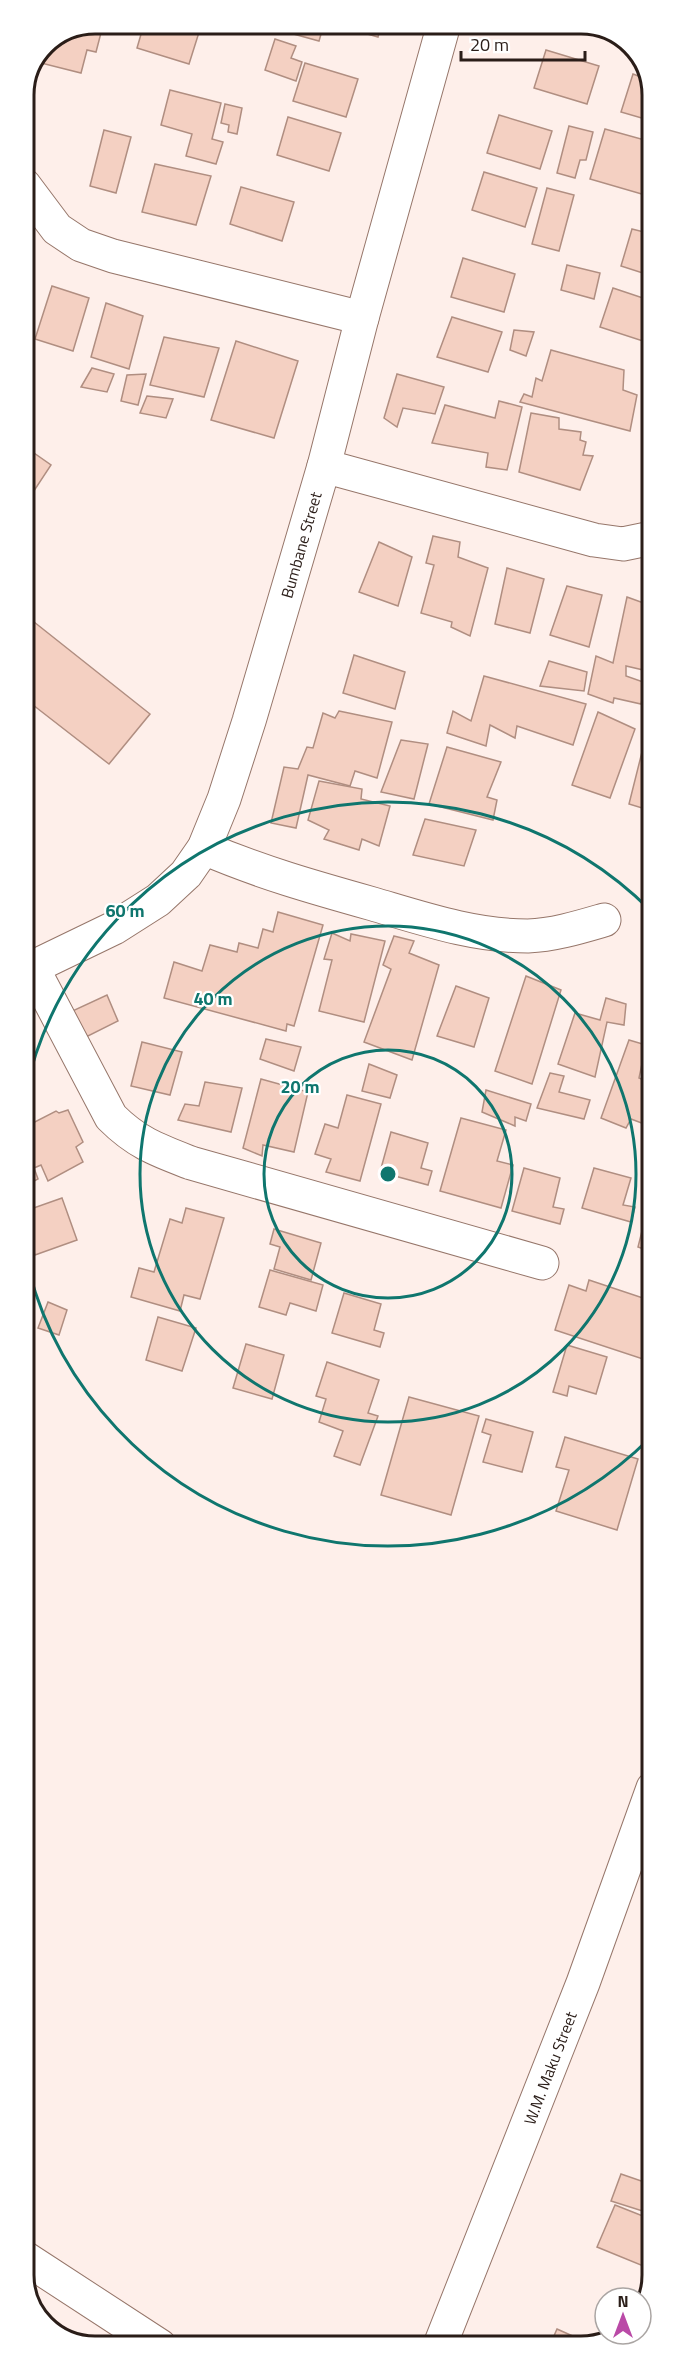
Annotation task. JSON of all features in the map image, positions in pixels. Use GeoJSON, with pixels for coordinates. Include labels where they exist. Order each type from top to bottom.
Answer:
{"type":"FeatureCollection","features":[{"type":"Feature","properties":{"kind":"street","name":"Bumbane Street"},"geometry":{"type":"LineString","coordinates":[[34,966],[114,928],[158,900],[186,874],[204,848],[224,800],[249,721],[324,466],[362,318],[441,35]]}},
{"type":"Feature","properties":{"kind":"street"},"geometry":{"type":"LineString","coordinates":[[34,198],[57,229],[81,245],[113,256],[362,318]]}},
{"type":"Feature","properties":{"kind":"street"},"geometry":{"type":"LineString","coordinates":[[324,466],[594,540],[623,544],[642,540]]}},
{"type":"Feature","properties":{"kind":"street"},"geometry":{"type":"LineString","coordinates":[[204,848],[247,867],[461,930],[497,935],[532,936],[571,930],[604,920]]}},
{"type":"Feature","properties":{"kind":"street"},"geometry":{"type":"LineString","coordinates":[[34,980],[111,1117],[128,1134],[149,1147],[191,1163],[542,1263]]}},
{"type":"Feature","properties":{"kind":"street","name":"W.M. Maku Street"},"geometry":{"type":"LineString","coordinates":[[444,2336],[579,1993],[642,1818]]}},
{"type":"Feature","properties":{"kind":"street"},"geometry":{"type":"LineString","coordinates":[[34,2264],[143,2335]]}},
{"type":"Feature","properties":{"kind":"building"},"geometry":{"type":"Polygon","coordinates":[[[101,34],[96,52],[87,50],[81,73],[44,64],[52,52],[72,39],[101,34]]]}},
{"type":"Feature","properties":{"kind":"building"},"geometry":{"type":"Polygon","coordinates":[[[141,34],[198,34],[189,64],[137,48],[141,34]]]}},
{"type":"Feature","properties":{"kind":"building"},"geometry":{"type":"Polygon","coordinates":[[[295,34],[321,34],[319,41],[295,34]]]}},
{"type":"Feature","properties":{"kind":"building"},"geometry":{"type":"Polygon","coordinates":[[[275,39],[296,46],[291,58],[302,62],[296,81],[265,70],[275,39]]]}},
{"type":"Feature","properties":{"kind":"building"},"geometry":{"type":"Polygon","coordinates":[[[546,50],[599,66],[587,104],[534,88],[546,50]]]}},
{"type":"Feature","properties":{"kind":"building"},"geometry":{"type":"Polygon","coordinates":[[[305,63],[358,79],[346,117],[293,101],[305,63]]]}},
{"type":"Feature","properties":{"kind":"building"},"geometry":{"type":"Polygon","coordinates":[[[633,74],[639,76],[642,118],[621,112],[633,74]]]}},
{"type":"Feature","properties":{"kind":"building"},"geometry":{"type":"Polygon","coordinates":[[[170,90],[221,103],[212,139],[223,142],[216,164],[186,156],[192,134],[161,125],[170,90]]]}},
{"type":"Feature","properties":{"kind":"building"},"geometry":{"type":"Polygon","coordinates":[[[225,104],[242,108],[237,134],[228,132],[229,125],[221,123],[225,104]]]}},
{"type":"Feature","properties":{"kind":"building"},"geometry":{"type":"Polygon","coordinates":[[[499,115],[552,131],[540,169],[487,153],[499,115]]]}},
{"type":"Feature","properties":{"kind":"building"},"geometry":{"type":"Polygon","coordinates":[[[288,117],[341,133],[329,171],[277,155],[288,117]]]}},
{"type":"Feature","properties":{"kind":"building"},"geometry":{"type":"Polygon","coordinates":[[[569,126],[593,132],[586,160],[580,160],[575,178],[557,173],[569,126]]]}},
{"type":"Feature","properties":{"kind":"building"},"geometry":{"type":"Polygon","coordinates":[[[605,129],[642,139],[642,194],[590,179],[605,129]]]}},
{"type":"Feature","properties":{"kind":"building"},"geometry":{"type":"Polygon","coordinates":[[[104,130],[131,137],[116,193],[90,186],[104,130]]]}},
{"type":"Feature","properties":{"kind":"building"},"geometry":{"type":"Polygon","coordinates":[[[155,164],[211,176],[196,225],[142,212],[155,164]]]}},
{"type":"Feature","properties":{"kind":"building"},"geometry":{"type":"Polygon","coordinates":[[[484,172],[537,188],[525,227],[472,210],[484,172]]]}},
{"type":"Feature","properties":{"kind":"building"},"geometry":{"type":"Polygon","coordinates":[[[241,187],[294,202],[282,241],[230,224],[241,187]]]}},
{"type":"Feature","properties":{"kind":"building"},"geometry":{"type":"Polygon","coordinates":[[[547,188],[574,195],[559,251],[532,244],[547,188]]]}},
{"type":"Feature","properties":{"kind":"building"},"geometry":{"type":"Polygon","coordinates":[[[632,229],[642,232],[642,273],[621,266],[632,229]]]}},
{"type":"Feature","properties":{"kind":"building"},"geometry":{"type":"Polygon","coordinates":[[[463,258],[515,274],[504,312],[451,297],[463,258]]]}},
{"type":"Feature","properties":{"kind":"building"},"geometry":{"type":"Polygon","coordinates":[[[567,265],[600,273],[594,299],[561,290],[567,265]]]}},
{"type":"Feature","properties":{"kind":"building"},"geometry":{"type":"Polygon","coordinates":[[[52,286],[89,298],[73,351],[35,339],[52,286]]]}},
{"type":"Feature","properties":{"kind":"building"},"geometry":{"type":"Polygon","coordinates":[[[613,288],[642,298],[642,341],[600,327],[613,288]]]}},
{"type":"Feature","properties":{"kind":"building"},"geometry":{"type":"Polygon","coordinates":[[[106,303],[143,316],[129,369],[91,357],[106,303]]]}},
{"type":"Feature","properties":{"kind":"building"},"geometry":{"type":"Polygon","coordinates":[[[452,317],[502,332],[488,372],[437,357],[452,317]]]}},
{"type":"Feature","properties":{"kind":"building"},"geometry":{"type":"Polygon","coordinates":[[[514,330],[534,332],[526,356],[510,350],[514,330]]]}},
{"type":"Feature","properties":{"kind":"building"},"geometry":{"type":"Polygon","coordinates":[[[164,337],[219,348],[204,397],[150,385],[164,337]]]}},
{"type":"Feature","properties":{"kind":"building"},"geometry":{"type":"Polygon","coordinates":[[[236,341],[298,361],[274,438],[211,420],[236,341]]]}},
{"type":"Feature","properties":{"kind":"building"},"geometry":{"type":"Polygon","coordinates":[[[551,350],[624,370],[623,390],[637,395],[630,431],[520,402],[524,394],[532,397],[536,378],[542,381],[551,350]]]}},
{"type":"Feature","properties":{"kind":"building"},"geometry":{"type":"Polygon","coordinates":[[[92,368],[114,374],[107,392],[81,387],[92,368]]]}},
{"type":"Feature","properties":{"kind":"building"},"geometry":{"type":"Polygon","coordinates":[[[146,374],[138,405],[121,401],[127,375],[146,374]]]}},
{"type":"Feature","properties":{"kind":"building"},"geometry":{"type":"Polygon","coordinates":[[[397,374],[444,387],[435,414],[403,408],[397,427],[384,418],[397,374]]]}},
{"type":"Feature","properties":{"kind":"building"},"geometry":{"type":"Polygon","coordinates":[[[147,396],[173,399],[166,418],[140,413],[147,396]]]}},
{"type":"Feature","properties":{"kind":"building"},"geometry":{"type":"Polygon","coordinates":[[[499,401],[522,407],[507,470],[486,467],[488,453],[432,443],[445,405],[495,418],[499,401]]]}},
{"type":"Feature","properties":{"kind":"building"},"geometry":{"type":"Polygon","coordinates":[[[531,413],[559,418],[559,429],[581,432],[580,440],[586,442],[583,455],[593,456],[580,490],[519,472],[531,413]]]}},
{"type":"Feature","properties":{"kind":"building"},"geometry":{"type":"Polygon","coordinates":[[[34,453],[51,465],[34,491],[34,453]]]}},
{"type":"Feature","properties":{"kind":"building"},"geometry":{"type":"Polygon","coordinates":[[[433,536],[460,542],[458,557],[488,568],[470,636],[451,627],[452,622],[421,613],[434,565],[426,563],[433,536]]]}},
{"type":"Feature","properties":{"kind":"building"},"geometry":{"type":"Polygon","coordinates":[[[379,542],[412,557],[398,606],[359,592],[379,542]]]}},
{"type":"Feature","properties":{"kind":"building"},"geometry":{"type":"Polygon","coordinates":[[[507,568],[544,579],[530,633],[495,624],[507,568]]]}},
{"type":"Feature","properties":{"kind":"building"},"geometry":{"type":"Polygon","coordinates":[[[567,586],[602,595],[589,647],[550,635],[567,586]]]}},
{"type":"Feature","properties":{"kind":"building"},"geometry":{"type":"Polygon","coordinates":[[[627,597],[642,602],[642,670],[626,666],[626,676],[642,682],[641,704],[614,698],[613,703],[588,694],[596,656],[613,663],[627,597]]]}},
{"type":"Feature","properties":{"kind":"building"},"geometry":{"type":"Polygon","coordinates":[[[34,622],[150,714],[109,764],[34,706],[34,622]]]}},
{"type":"Feature","properties":{"kind":"building"},"geometry":{"type":"Polygon","coordinates":[[[354,655],[405,672],[395,709],[343,693],[354,655]]]}},
{"type":"Feature","properties":{"kind":"building"},"geometry":{"type":"Polygon","coordinates":[[[549,661],[587,672],[584,691],[540,686],[549,661]]]}},
{"type":"Feature","properties":{"kind":"building"},"geometry":{"type":"Polygon","coordinates":[[[484,676],[586,704],[573,745],[517,726],[515,738],[490,725],[486,746],[447,733],[453,711],[471,721],[484,676]]]}},
{"type":"Feature","properties":{"kind":"building"},"geometry":{"type":"Polygon","coordinates":[[[339,711],[392,722],[377,778],[355,771],[350,786],[308,775],[296,828],[271,823],[284,767],[298,769],[307,747],[313,748],[323,713],[335,718],[339,711]]]}},
{"type":"Feature","properties":{"kind":"building"},"geometry":{"type":"Polygon","coordinates":[[[598,712],[635,729],[610,798],[572,785],[598,712]]]}},
{"type":"Feature","properties":{"kind":"building"},"geometry":{"type":"Polygon","coordinates":[[[401,740],[428,744],[414,799],[381,792],[401,740]]]}},
{"type":"Feature","properties":{"kind":"building"},"geometry":{"type":"Polygon","coordinates":[[[447,747],[501,762],[487,797],[497,800],[493,820],[429,804],[447,747]]]}},
{"type":"Feature","properties":{"kind":"building"},"geometry":{"type":"Polygon","coordinates":[[[642,752],[642,808],[629,804],[642,752]]]}},
{"type":"Feature","properties":{"kind":"building"},"geometry":{"type":"Polygon","coordinates":[[[319,781],[362,789],[361,799],[390,806],[379,846],[362,839],[359,850],[324,839],[329,830],[308,820],[319,781]]]}},
{"type":"Feature","properties":{"kind":"building"},"geometry":{"type":"Polygon","coordinates":[[[425,819],[476,830],[464,866],[413,855],[425,819]]]}},
{"type":"Feature","properties":{"kind":"building"},"geometry":{"type":"Polygon","coordinates":[[[278,912],[323,925],[294,1026],[287,1024],[286,1031],[164,998],[174,962],[202,971],[210,945],[237,952],[239,943],[258,948],[263,929],[273,932],[278,912]]]}},
{"type":"Feature","properties":{"kind":"building"},"geometry":{"type":"Polygon","coordinates":[[[332,933],[350,941],[351,934],[385,941],[364,1022],[319,1011],[332,960],[324,959],[332,933]]]}},
{"type":"Feature","properties":{"kind":"building"},"geometry":{"type":"Polygon","coordinates":[[[394,936],[414,941],[409,953],[439,965],[412,1060],[364,1042],[391,969],[383,965],[394,936]]]}},
{"type":"Feature","properties":{"kind":"building"},"geometry":{"type":"Polygon","coordinates":[[[526,976],[561,990],[532,1084],[495,1071],[526,976]]]}},
{"type":"Feature","properties":{"kind":"building"},"geometry":{"type":"Polygon","coordinates":[[[456,986],[489,998],[474,1047],[437,1036],[456,986]]]}},
{"type":"Feature","properties":{"kind":"building"},"geometry":{"type":"Polygon","coordinates":[[[107,995],[118,1021],[80,1040],[68,1013],[107,995]]]}},
{"type":"Feature","properties":{"kind":"building"},"geometry":{"type":"Polygon","coordinates":[[[606,998],[626,1004],[624,1025],[607,1022],[595,1077],[558,1064],[575,1013],[600,1020],[606,998]]]}},
{"type":"Feature","properties":{"kind":"building"},"geometry":{"type":"Polygon","coordinates":[[[266,1039],[301,1047],[294,1071],[260,1059],[266,1039]]]}},
{"type":"Feature","properties":{"kind":"building"},"geometry":{"type":"Polygon","coordinates":[[[629,1040],[642,1044],[639,1078],[642,1079],[642,1123],[631,1119],[626,1128],[601,1118],[629,1040]]]}},
{"type":"Feature","properties":{"kind":"building"},"geometry":{"type":"Polygon","coordinates":[[[142,1042],[182,1052],[170,1095],[131,1086],[142,1042]]]}},
{"type":"Feature","properties":{"kind":"building"},"geometry":{"type":"Polygon","coordinates":[[[369,1064],[397,1075],[390,1098],[362,1091],[369,1064]]]}},
{"type":"Feature","properties":{"kind":"building"},"geometry":{"type":"Polygon","coordinates":[[[550,1073],[564,1076],[559,1092],[590,1100],[584,1119],[537,1108],[550,1073]]]}},
{"type":"Feature","properties":{"kind":"building"},"geometry":{"type":"Polygon","coordinates":[[[261,1079],[308,1092],[294,1152],[263,1145],[262,1156],[243,1148],[261,1079]]]}},
{"type":"Feature","properties":{"kind":"building"},"geometry":{"type":"Polygon","coordinates":[[[205,1082],[242,1088],[231,1132],[178,1120],[185,1104],[199,1106],[205,1082]]]}},
{"type":"Feature","properties":{"kind":"building"},"geometry":{"type":"Polygon","coordinates":[[[486,1090],[531,1104],[526,1121],[515,1117],[515,1126],[482,1112],[486,1090]]]}},
{"type":"Feature","properties":{"kind":"building"},"geometry":{"type":"Polygon","coordinates":[[[347,1095],[381,1104],[360,1181],[326,1172],[331,1159],[315,1154],[325,1124],[338,1128],[347,1095]]]}},
{"type":"Feature","properties":{"kind":"building"},"geometry":{"type":"Polygon","coordinates":[[[68,1110],[83,1142],[76,1147],[83,1162],[48,1181],[41,1165],[34,1168],[34,1122],[56,1111],[59,1113],[68,1110]]]}},
{"type":"Feature","properties":{"kind":"building"},"geometry":{"type":"Polygon","coordinates":[[[461,1118],[506,1130],[497,1161],[513,1165],[501,1208],[440,1191],[461,1118]]]}},
{"type":"Feature","properties":{"kind":"building"},"geometry":{"type":"Polygon","coordinates":[[[391,1132],[428,1143],[421,1168],[432,1171],[428,1185],[380,1172],[391,1132]]]}},
{"type":"Feature","properties":{"kind":"building"},"geometry":{"type":"Polygon","coordinates":[[[34,1168],[38,1179],[34,1181],[34,1168]]]}},
{"type":"Feature","properties":{"kind":"building"},"geometry":{"type":"Polygon","coordinates":[[[524,1168],[560,1178],[553,1207],[564,1209],[560,1224],[512,1211],[524,1168]]]}},
{"type":"Feature","properties":{"kind":"building"},"geometry":{"type":"Polygon","coordinates":[[[594,1168],[631,1178],[623,1205],[635,1207],[631,1222],[582,1208],[594,1168]]]}},
{"type":"Feature","properties":{"kind":"building"},"geometry":{"type":"Polygon","coordinates":[[[62,1198],[77,1240],[35,1255],[34,1208],[62,1198]]]}},
{"type":"Feature","properties":{"kind":"building"},"geometry":{"type":"Polygon","coordinates":[[[186,1208],[224,1218],[200,1299],[184,1295],[180,1311],[131,1297],[139,1268],[154,1272],[170,1219],[182,1223],[186,1208]]]}},
{"type":"Feature","properties":{"kind":"building"},"geometry":{"type":"Polygon","coordinates":[[[274,1229],[321,1243],[311,1280],[274,1269],[280,1247],[270,1244],[274,1229]]]}},
{"type":"Feature","properties":{"kind":"building"},"geometry":{"type":"Polygon","coordinates":[[[642,1231],[642,1248],[638,1247],[642,1231]]]}},
{"type":"Feature","properties":{"kind":"building"},"geometry":{"type":"Polygon","coordinates":[[[270,1270],[323,1285],[316,1311],[290,1303],[286,1315],[259,1307],[270,1270]]]}},
{"type":"Feature","properties":{"kind":"building"},"geometry":{"type":"Polygon","coordinates":[[[589,1280],[642,1298],[642,1359],[555,1330],[569,1285],[586,1291],[589,1280]]]}},
{"type":"Feature","properties":{"kind":"building"},"geometry":{"type":"Polygon","coordinates":[[[344,1293],[381,1304],[374,1330],[384,1333],[380,1347],[332,1333],[344,1293]]]}},
{"type":"Feature","properties":{"kind":"building"},"geometry":{"type":"Polygon","coordinates":[[[48,1302],[67,1310],[59,1335],[38,1328],[48,1302]]]}},
{"type":"Feature","properties":{"kind":"building"},"geometry":{"type":"Polygon","coordinates":[[[158,1317],[196,1328],[182,1371],[146,1360],[158,1317]]]}},
{"type":"Feature","properties":{"kind":"building"},"geometry":{"type":"Polygon","coordinates":[[[246,1344],[284,1355],[272,1399],[233,1388],[246,1344]]]}},
{"type":"Feature","properties":{"kind":"building"},"geometry":{"type":"Polygon","coordinates":[[[567,1345],[607,1357],[596,1394],[569,1386],[567,1396],[553,1392],[567,1345]]]}},
{"type":"Feature","properties":{"kind":"building"},"geometry":{"type":"Polygon","coordinates":[[[327,1362],[379,1380],[368,1413],[378,1416],[360,1465],[334,1456],[343,1431],[319,1422],[326,1399],[316,1396],[327,1362]]]}},
{"type":"Feature","properties":{"kind":"building"},"geometry":{"type":"Polygon","coordinates":[[[409,1397],[479,1416],[451,1515],[381,1495],[409,1397]]]}},
{"type":"Feature","properties":{"kind":"building"},"geometry":{"type":"Polygon","coordinates":[[[486,1419],[533,1432],[522,1472],[483,1462],[491,1435],[482,1432],[486,1419]]]}},
{"type":"Feature","properties":{"kind":"building"},"geometry":{"type":"Polygon","coordinates":[[[565,1437],[638,1459],[617,1530],[556,1511],[569,1470],[556,1467],[565,1437]]]}},
{"type":"Feature","properties":{"kind":"building"},"geometry":{"type":"Polygon","coordinates":[[[621,2174],[642,2181],[642,2211],[611,2201],[621,2174]]]}},
{"type":"Feature","properties":{"kind":"building"},"geometry":{"type":"Polygon","coordinates":[[[615,2205],[642,2216],[642,2265],[597,2247],[615,2205]]]}},
{"type":"Feature","properties":{"kind":"building"},"geometry":{"type":"Polygon","coordinates":[[[557,2329],[573,2336],[554,2336],[557,2329]]]}}]}
